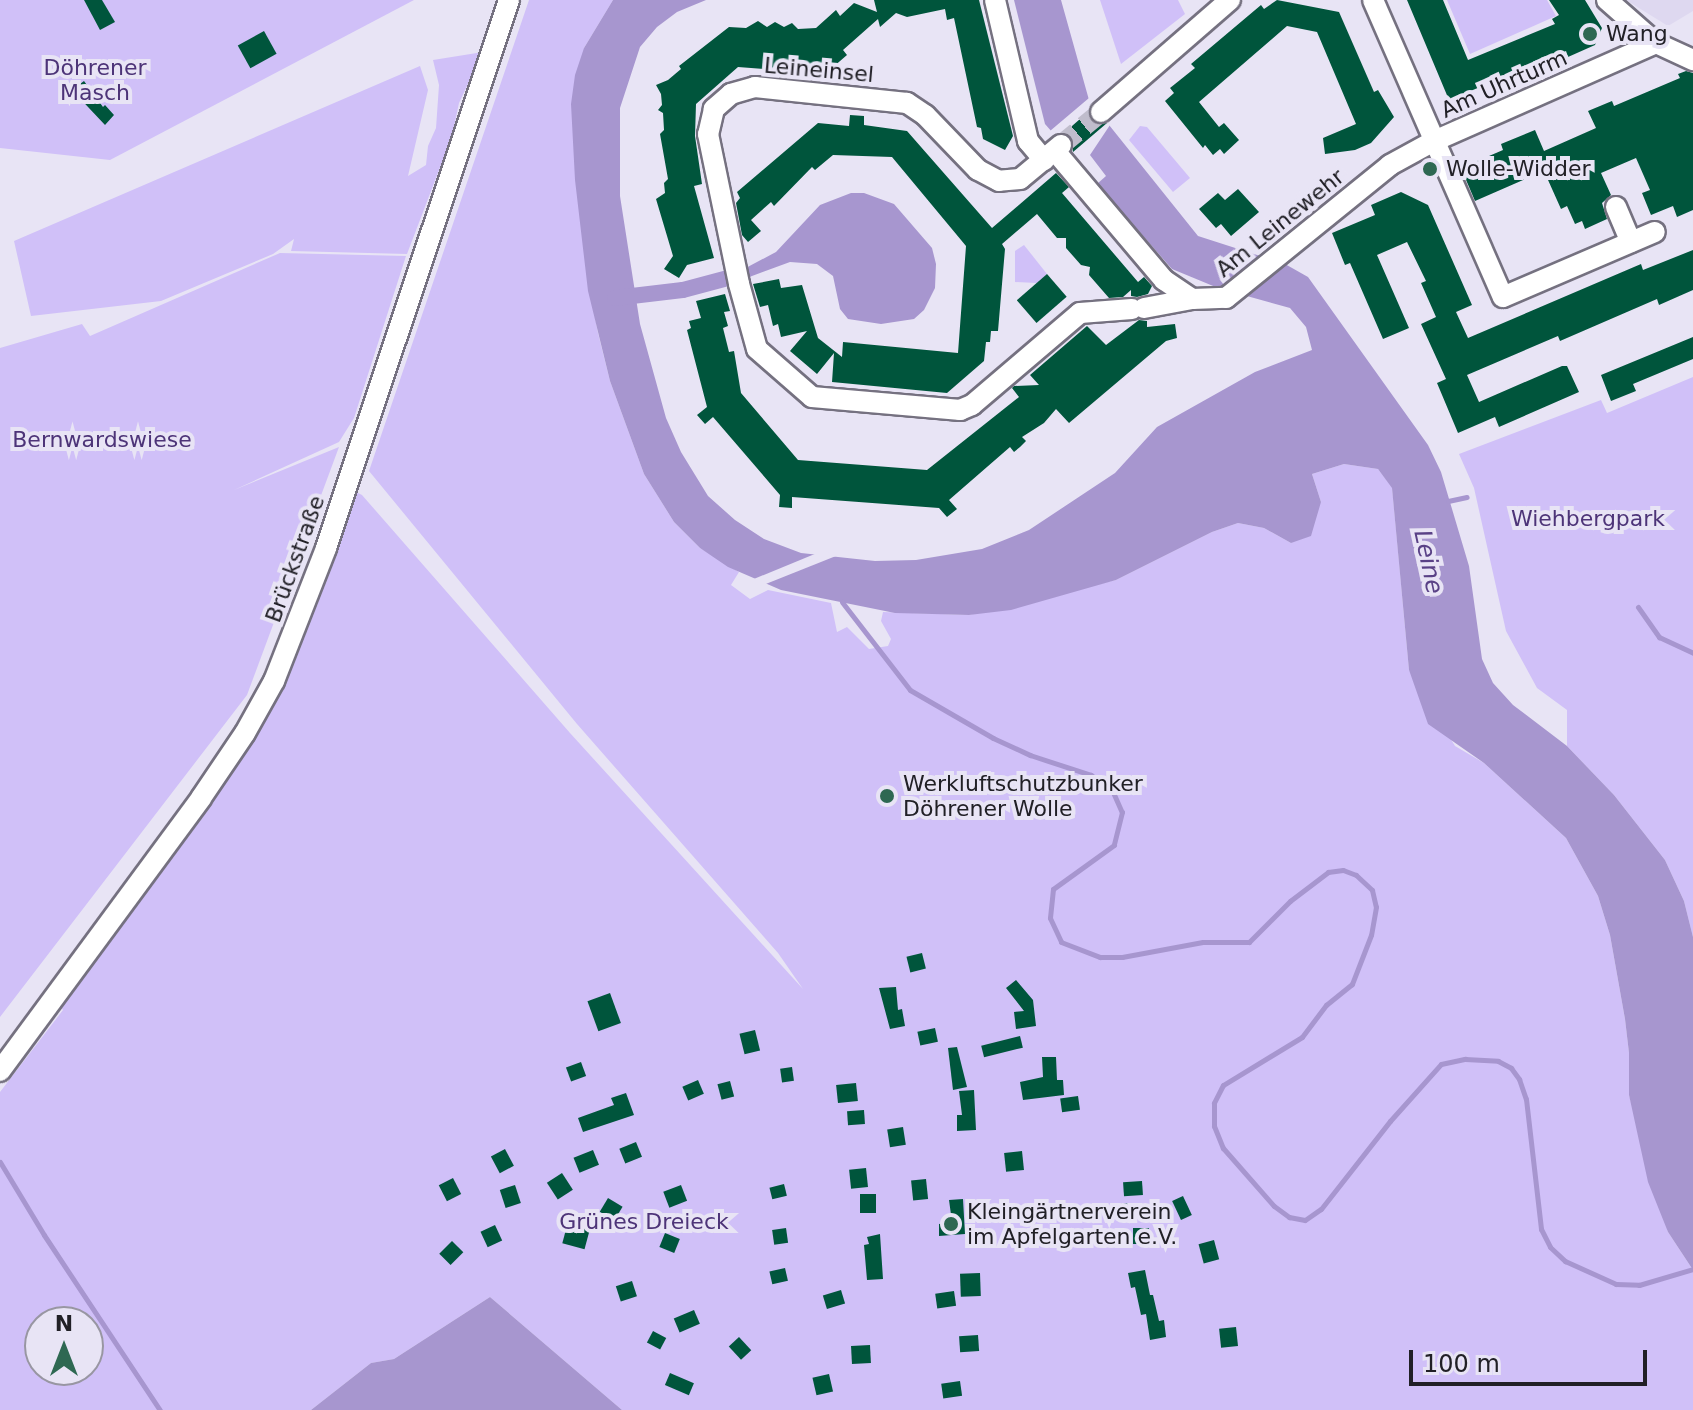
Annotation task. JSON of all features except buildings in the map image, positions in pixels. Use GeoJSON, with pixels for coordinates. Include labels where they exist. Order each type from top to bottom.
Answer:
{"type":"FeatureCollection","features":[{"type":"Feature","properties":{"kind":"street","name":"Brückstraße"},"geometry":{"type":"LineString","coordinates":[[0,1071],[201,798],[245,733],[274,681],[326,548],[509,0]]}},
{"type":"Feature","properties":{"kind":"street"},"geometry":{"type":"LineString","coordinates":[[995,0],[1028,141],[1054,152],[1164,280],[1192,299]]}},
{"type":"Feature","properties":{"kind":"street"},"geometry":{"type":"LineString","coordinates":[[1101,112],[1230,0]]}},
{"type":"Feature","properties":{"kind":"street"},"geometry":{"type":"LineString","coordinates":[[1373,0],[1434,141]]}},
{"type":"Feature","properties":{"kind":"street"},"geometry":{"type":"LineString","coordinates":[[1607,0],[1656,43],[1693,60]]}},
{"type":"Feature","properties":{"kind":"street","name":"Am Uhrturm"},"geometry":{"type":"LineString","coordinates":[[1655,232],[1503,297],[1434,141],[1656,43]]}},
{"type":"Feature","properties":{"kind":"street","name":"Leineinsel"},"geometry":{"type":"LineString","coordinates":[[737,276],[708,134],[714,109],[731,94],[755,87],[907,103],[925,115],[978,170],[999,181],[1020,179],[1054,152]]}},
{"type":"Feature","properties":{"kind":"street","name":"Am Leinewehr"},"geometry":{"type":"LineString","coordinates":[[737,276],[757,349],[812,397],[947,410],[972,405],[1080,313],[1138,309],[1192,299],[1226,298],[1390,165],[1434,141]]}},
{"type":"Feature","properties":{"kind":"street"},"geometry":{"type":"LineString","coordinates":[[1616,207],[1631,242]]}},
{"type":"Feature","properties":{"kind":"shaded area"},"geometry":{"type":"Polygon","coordinates":[[[1626,0],[1693,0],[1693,11],[1668,26],[1626,0]]]}},
{"type":"Feature","properties":{"kind":"green space","name":"Döhrener Masch"},"geometry":{"type":"Polygon","coordinates":[[[0,0],[414,0],[110,160],[0,148],[0,0]]]}},
{"type":"Feature","properties":{"kind":"green space","name":"Grünes Dreieck"},"geometry":{"type":"Polygon","coordinates":[[[529,0],[613,0],[584,48],[590,292],[598,333],[610,381],[644,474],[674,522],[700,548],[739,572],[731,585],[750,599],[768,590],[831,603],[837,632],[847,627],[869,649],[888,646],[891,639],[881,621],[883,612],[969,615],[1116,580],[1212,532],[1238,523],[1264,528],[1291,543],[1321,502],[1312,474],[1344,464],[1378,469],[1392,487],[1409,670],[1455,746],[1484,763],[1566,838],[1598,896],[1610,935],[1625,1019],[1629,1095],[1668,1232],[1693,1270],[1693,1410],[622,1410],[490,1297],[394,1359],[371,1363],[311,1410],[0,1410],[0,1092],[63,1010],[60,1006],[226,777],[294,659],[346,487],[362,495],[570,733],[803,989],[778,953],[577,724],[369,471],[529,0]]]}},
{"type":"Feature","properties":{"kind":"green space"},"geometry":{"type":"Polygon","coordinates":[[[1100,0],[1178,0],[1185,14],[1121,64],[1100,0]]]}},
{"type":"Feature","properties":{"kind":"green space"},"geometry":{"type":"Polygon","coordinates":[[[1447,0],[1547,0],[1556,16],[1470,54],[1447,0]]]}},
{"type":"Feature","properties":{"kind":"green space"},"geometry":{"type":"Polygon","coordinates":[[[483,52],[459,103],[452,136],[407,254],[291,251],[294,239],[273,254],[161,301],[31,316],[14,241],[420,66],[428,90],[408,176],[426,165],[428,146],[436,128],[439,85],[433,60],[483,52]]]}},
{"type":"Feature","properties":{"kind":"green space"},"geometry":{"type":"Polygon","coordinates":[[[1140,126],[1147,127],[1190,178],[1173,192],[1129,140],[1140,126]]]}},
{"type":"Feature","properties":{"kind":"green space"},"geometry":{"type":"Polygon","coordinates":[[[1024,245],[1047,274],[1037,283],[1015,282],[1015,251],[1024,245]]]}},
{"type":"Feature","properties":{"kind":"green space","name":"Bernwardswiese"},"geometry":{"type":"Polygon","coordinates":[[[280,253],[406,256],[354,418],[339,442],[234,490],[339,447],[247,695],[0,1017],[0,348],[82,324],[90,336],[280,253]]]}},
{"type":"Feature","properties":{"kind":"green space","name":"Wiehbergpark"},"geometry":{"type":"Polygon","coordinates":[[[1693,377],[1693,937],[1684,901],[1665,860],[1614,795],[1567,746],[1567,710],[1537,688],[1506,631],[1474,488],[1459,454],[1601,400],[1607,413],[1693,377]]]}},
{"type":"Feature","properties":{"kind":"water","name":"Leine"},"geometry":{"type":"Polygon","coordinates":[[[613,0],[706,0],[677,12],[657,27],[640,47],[620,108],[620,196],[640,324],[666,418],[681,452],[708,496],[735,520],[764,539],[801,553],[875,561],[916,560],[982,549],[1029,530],[1115,473],[1157,427],[1255,372],[1312,350],[1306,327],[1290,308],[1218,288],[1172,269],[1045,124],[1014,0],[1061,0],[1089,100],[1198,236],[1285,264],[1308,277],[1428,445],[1441,472],[1469,566],[1482,659],[1493,683],[1513,705],[1567,746],[1614,795],[1665,860],[1684,901],[1693,937],[1693,1270],[1668,1232],[1648,1182],[1629,1095],[1625,1019],[1610,935],[1598,896],[1566,838],[1484,763],[1428,724],[1409,670],[1392,488],[1378,469],[1344,464],[1312,474],[1321,502],[1311,536],[1291,543],[1264,528],[1238,523],[1212,532],[1116,580],[1011,610],[969,615],[895,613],[781,590],[728,567],[700,548],[674,522],[644,474],[610,381],[588,291],[575,180],[571,104],[575,75],[584,48],[613,0]]]}},
{"type":"Feature","properties":{"kind":"water"},"geometry":{"type":"Polygon","coordinates":[[[851,193],[864,193],[894,204],[932,248],[936,264],[935,288],[924,310],[914,319],[881,324],[848,319],[840,309],[833,276],[817,264],[790,262],[744,279],[742,270],[776,252],[820,205],[851,193]]]}},
{"type":"Feature","properties":{"kind":"water"},"geometry":{"type":"Polygon","coordinates":[[[490,1297],[622,1410],[311,1410],[371,1363],[394,1359],[490,1297]]]}},
{"type":"Feature","properties":{"kind":"pier"},"geometry":{"type":"Polygon","coordinates":[[[1089,98],[1110,125],[1090,155],[1106,176],[1097,184],[1050,131],[1089,98]]]}},
{"type":"Feature","properties":{"kind":"pier"},"geometry":{"type":"Polygon","coordinates":[[[822,551],[841,554],[761,586],[749,581],[822,551]]]}},
{"type":"Feature","properties":{"kind":"waterway"},"geometry":{"type":"LineString","coordinates":[[615,298],[683,290],[743,274]]}},
{"type":"Feature","properties":{"kind":"waterway"},"geometry":{"type":"LineString","coordinates":[[1448,501],[1467,497]]}},
{"type":"Feature","properties":{"kind":"waterway"},"geometry":{"type":"LineString","coordinates":[[842,602],[910,690],[993,738],[1030,755],[1091,775],[1112,790],[1122,812],[1114,845],[1053,889],[1050,918],[1061,942],[1100,957],[1122,957],[1203,942],[1249,942],[1290,901],[1328,872],[1343,870],[1356,875],[1372,890],[1376,907],[1371,935],[1352,984],[1326,1005],[1302,1037],[1223,1085],[1214,1103],[1214,1126],[1223,1148],[1274,1206],[1289,1217],[1305,1220],[1321,1209],[1390,1121],[1441,1064],[1465,1059],[1498,1061],[1511,1068],[1519,1079],[1526,1099],[1541,1229],[1550,1247],[1565,1261],[1616,1284],[1639,1285],[1693,1269]]}},
{"type":"Feature","properties":{"kind":"waterway"},"geometry":{"type":"LineString","coordinates":[[1638,607],[1659,637],[1693,653]]}},
{"type":"Feature","properties":{"kind":"waterway"},"geometry":{"type":"LineString","coordinates":[[0,1162],[44,1235],[160,1410]]}},
{"type":"Feature","properties":{"kind":"tunnel"},"geometry":{"type":"LineString","coordinates":[[1061,145],[1101,112]]}},
{"type":"Feature","properties":{"kind":"place","name":"Wang"},"geometry":{"type":"Point","coordinates":[1590,34]}},
{"type":"Feature","properties":{"kind":"place","name":"Wolle-Widder"},"geometry":{"type":"Point","coordinates":[1430,169]}},
{"type":"Feature","properties":{"kind":"place","name":"Werkluftschutzbunker Döhrener Wolle"},"geometry":{"type":"Point","coordinates":[887,796]}},
{"type":"Feature","properties":{"kind":"place","name":"Kleingärtnerverein im Apfelgarten e.V."},"geometry":{"type":"Point","coordinates":[951,1224]}}]}
